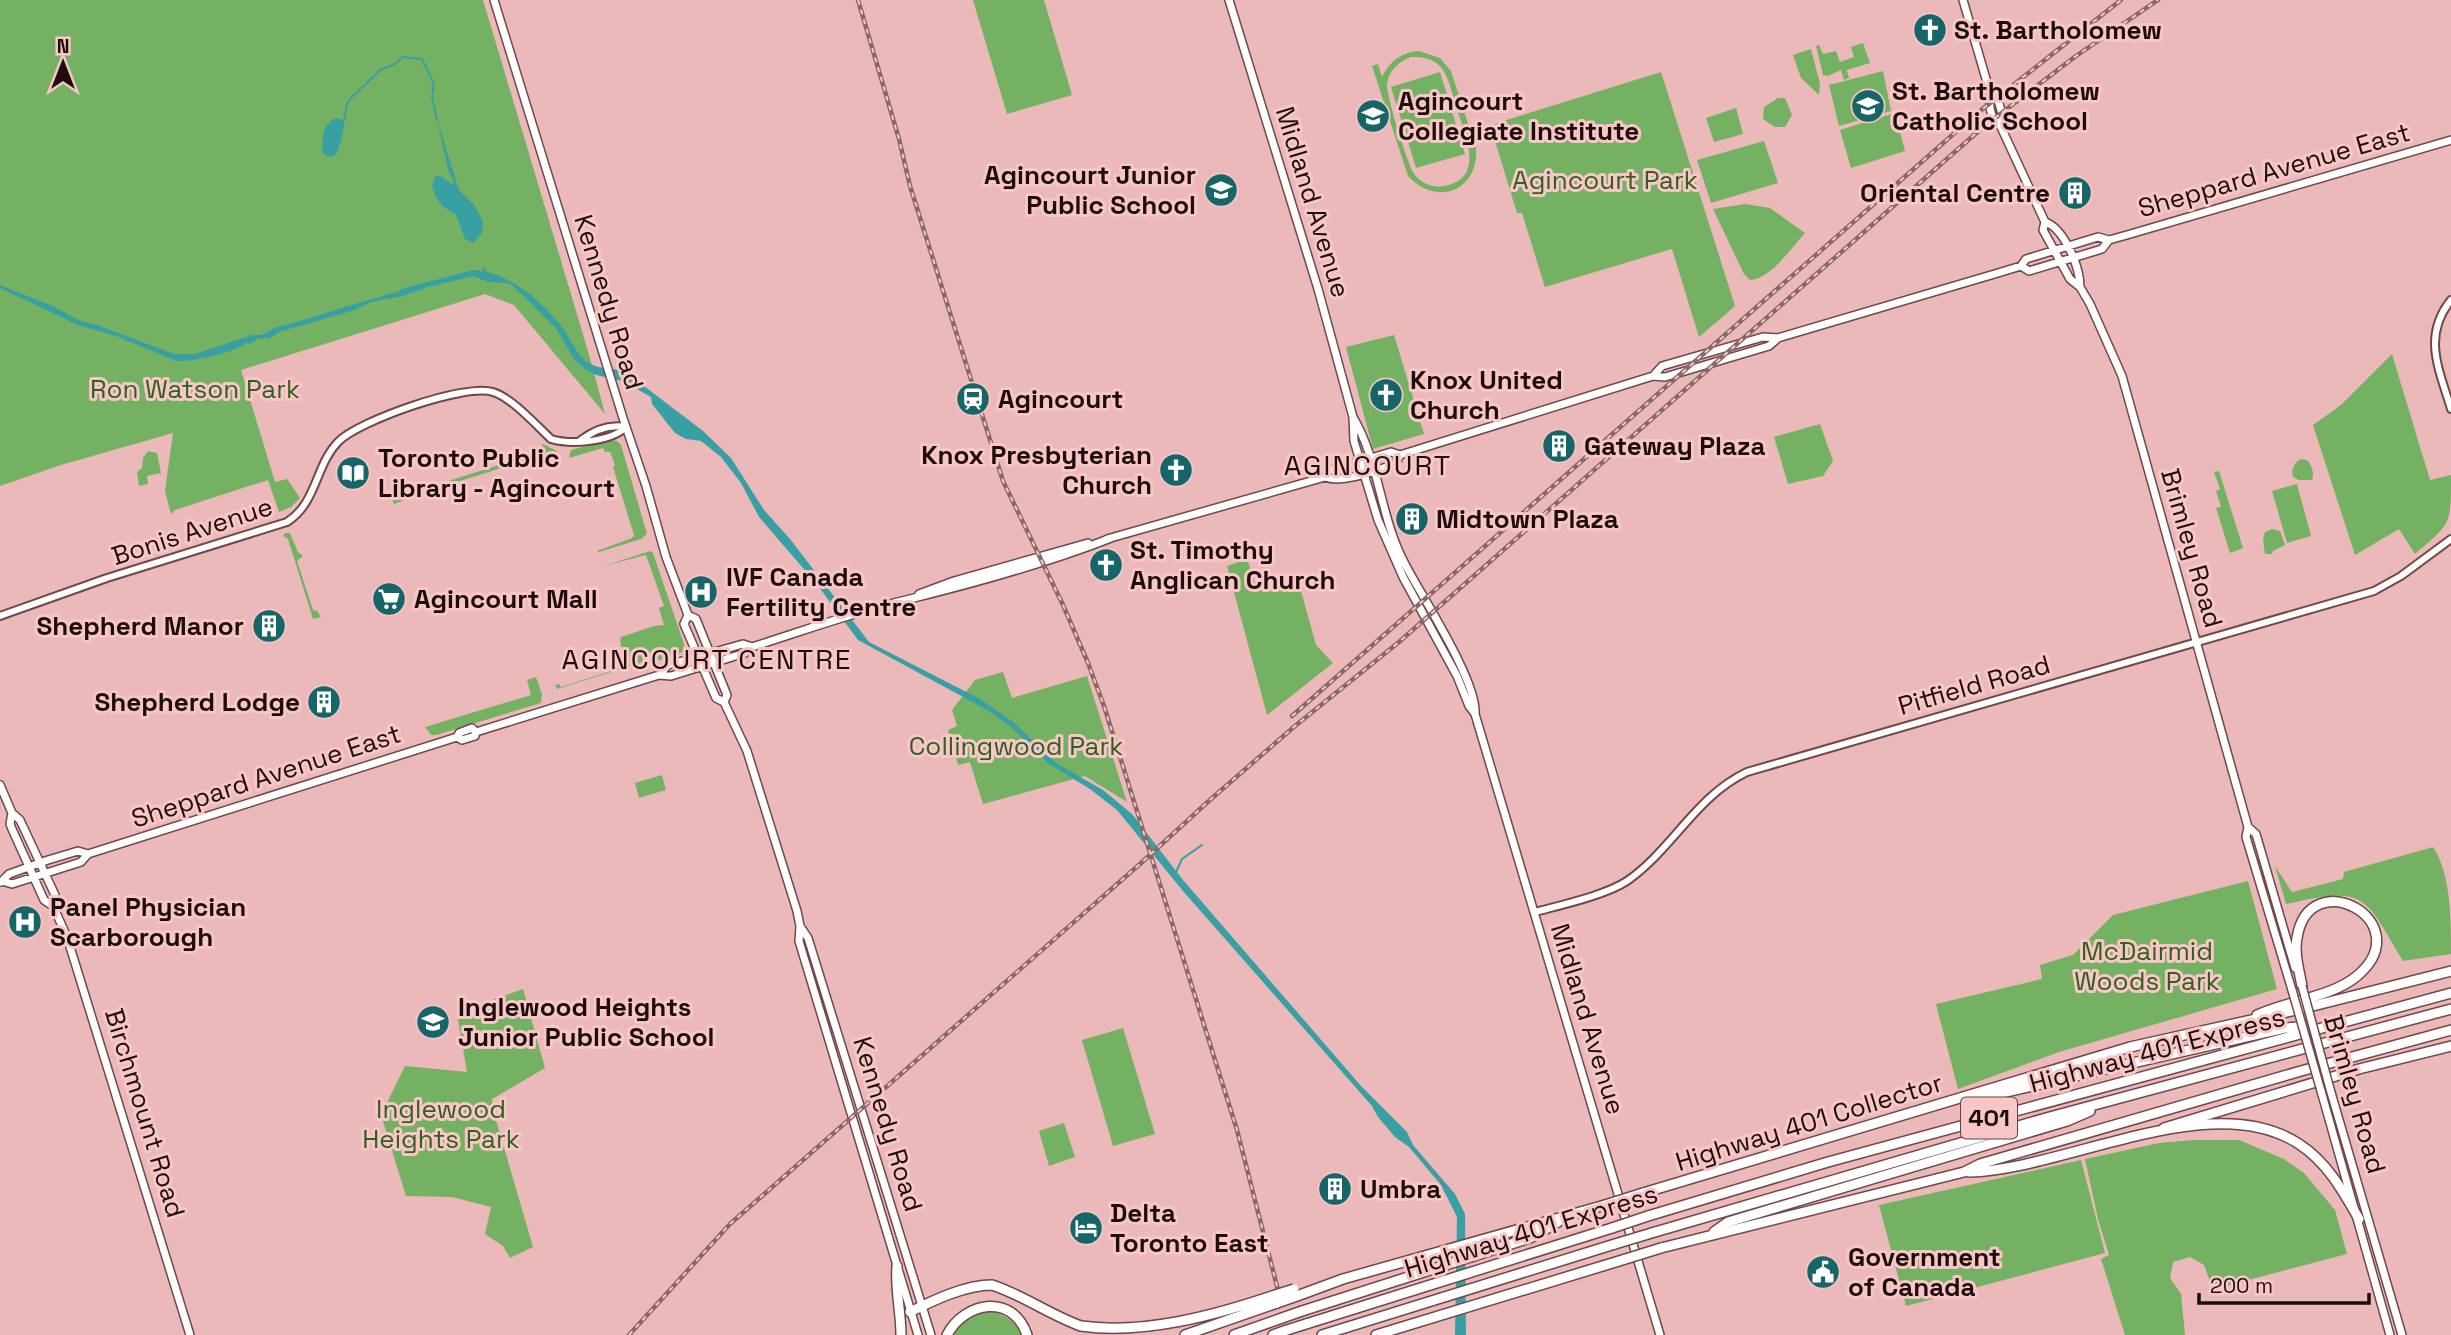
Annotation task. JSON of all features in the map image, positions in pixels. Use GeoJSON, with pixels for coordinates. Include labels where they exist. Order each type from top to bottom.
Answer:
{"type":"FeatureCollection","features":[{"type":"Feature","properties":{"kind":"highway"},"geometry":{"type":"LineString","coordinates":[[2243,1022],[2269,1009],[2345,985],[2359,975],[2371,961],[2375,946],[2375,931],[2361,910],[2336,902],[2322,903],[2311,909],[2304,918],[2296,941],[2302,986]]}},
{"type":"Feature","properties":{"kind":"highway","name":"Highway 401 Collector"},"geometry":{"type":"LineString","coordinates":[[1276,1299],[1605,1205],[2130,1047],[2364,994],[2451,971]]}},
{"type":"Feature","properties":{"kind":"highway","name":"Highway 401 Express"},"geometry":{"type":"LineString","coordinates":[[1273,1335],[1828,1162],[2451,993]]}},
{"type":"Feature","properties":{"kind":"highway","name":"Highway 401 Express"},"geometry":{"type":"LineString","coordinates":[[1322,1335],[1867,1168],[2451,1009]]}},
{"type":"Feature","properties":{"kind":"highway"},"geometry":{"type":"LineString","coordinates":[[1857,1128],[2258,1033],[2330,1024]]}},
{"type":"Feature","properties":{"kind":"highway","name":"401"},"geometry":{"type":"LineString","coordinates":[[1376,1335],[1661,1248],[1964,1172],[1980,1164],[2288,1074],[2451,1030]]}},
{"type":"Feature","properties":{"kind":"highway"},"geometry":{"type":"LineString","coordinates":[[2156,1131],[2173,1123],[2348,1072],[2451,1046]]}},
{"type":"Feature","properties":{"kind":"highway"},"geometry":{"type":"LineString","coordinates":[[1710,1235],[1728,1222],[2067,1121],[2116,1100]]}},
{"type":"Feature","properties":{"kind":"highway"},"geometry":{"type":"LineString","coordinates":[[1964,1172],[2035,1161],[2156,1131],[2238,1125],[2258,1128],[2298,1143],[2325,1167],[2339,1184],[2359,1219]]}},
{"type":"Feature","properties":{"kind":"highway"},"geometry":{"type":"LineString","coordinates":[[1234,1335],[1530,1238],[1572,1214]]}},
{"type":"Feature","properties":{"kind":"highway"},"geometry":{"type":"LineString","coordinates":[[897,1266],[901,1335]]}},
{"type":"Feature","properties":{"kind":"highway"},"geometry":{"type":"LineString","coordinates":[[910,1312],[959,1290],[992,1285],[1079,1325],[1111,1333],[1138,1333],[1181,1325],[1276,1299]]}},
{"type":"Feature","properties":{"kind":"highway"},"geometry":{"type":"LineString","coordinates":[[1185,1335],[1276,1299]]}},
{"type":"Feature","properties":{"kind":"highway"},"geometry":{"type":"LineString","coordinates":[[947,1335],[955,1321],[961,1317],[972,1310],[992,1306],[1004,1308],[1016,1315],[1027,1335]]}},
{"type":"Feature","properties":{"kind":"main road","name":"Kennedy Road"},"geometry":{"type":"LineString","coordinates":[[494,0],[666,557],[688,615],[696,620],[715,662],[727,695],[724,702]]}},
{"type":"Feature","properties":{"kind":"main road","name":"Midland Avenue"},"geometry":{"type":"LineString","coordinates":[[1229,0],[1318,289],[1353,417],[1354,441],[1384,538],[1475,714],[1660,1335]]}},
{"type":"Feature","properties":{"kind":"main road","name":"Brimley Road"},"geometry":{"type":"LineString","coordinates":[[1963,0],[1991,96],[1989,104],[1994,121],[2000,125],[2045,222],[2043,230],[2070,279],[2080,287],[2104,331],[2122,376],[2248,827],[2246,837],[2359,1219],[2390,1335]]}},
{"type":"Feature","properties":{"kind":"main road","name":"Sheppard Avenue East"},"geometry":{"type":"LineString","coordinates":[[1,881],[12,884],[45,874],[81,862],[88,854],[457,737],[458,733],[472,729],[476,732],[659,675],[671,676],[745,653],[752,647],[832,621],[905,600],[967,577],[1325,477],[1340,479],[1376,470],[1395,464],[1400,456],[1653,376],[1665,377],[1769,346],[1778,338],[2021,266],[2026,259],[2098,237],[2109,240],[2451,140]]}},
{"type":"Feature","properties":{"kind":"main road","name":"Brimley Road"},"geometry":{"type":"LineString","coordinates":[[2045,222],[2053,224],[2068,247],[2080,275],[2080,287]]}},
{"type":"Feature","properties":{"kind":"main road","name":"Sheppard Avenue East"},"geometry":{"type":"LineString","coordinates":[[2021,266],[2029,271],[2073,259],[2102,249],[2109,240]]}},
{"type":"Feature","properties":{"kind":"main road","name":"Midland Avenue"},"geometry":{"type":"LineString","coordinates":[[1353,417],[1365,437],[1400,554],[1458,661],[1476,705],[1475,714]]}},
{"type":"Feature","properties":{"kind":"main road","name":"Sheppard Avenue East"},"geometry":{"type":"LineString","coordinates":[[1325,477],[1328,471],[1391,452],[1400,456]]}},
{"type":"Feature","properties":{"kind":"main road","name":"Kennedy Road"},"geometry":{"type":"LineString","coordinates":[[688,615],[684,624],[698,657],[716,698],[724,702],[747,751],[931,1335]]}},
{"type":"Feature","properties":{"kind":"main road","name":"Sheppard Avenue East"},"geometry":{"type":"LineString","coordinates":[[659,675],[668,665],[743,644],[752,647]]}},
{"type":"Feature","properties":{"kind":"main road","name":"Birchmount Road"},"geometry":{"type":"LineString","coordinates":[[0,785],[12,813],[20,820],[55,895],[53,906]]}},
{"type":"Feature","properties":{"kind":"main road","name":"Birchmount Road"},"geometry":{"type":"LineString","coordinates":[[12,813],[10,824],[29,867],[44,900],[53,906],[67,937],[191,1335]]}},
{"type":"Feature","properties":{"kind":"main road","name":"Brimley Road"},"geometry":{"type":"LineString","coordinates":[[2248,827],[2256,834],[2402,1335]]}},
{"type":"Feature","properties":{"kind":"main road","name":"Sheppard Avenue East"},"geometry":{"type":"LineString","coordinates":[[1,881],[9,874],[39,863],[78,851],[88,854]]}},
{"type":"Feature","properties":{"kind":"main road","name":"Kennedy Road"},"geometry":{"type":"LineString","coordinates":[[800,926],[799,941],[918,1335]]}},
{"type":"Feature","properties":{"kind":"main road"},"geometry":{"type":"LineString","coordinates":[[2386,1323],[2397,1320]]}},
{"type":"Feature","properties":{"kind":"street"},"geometry":{"type":"LineString","coordinates":[[2451,300],[2441,314],[2434,336],[2435,357],[2451,409]]}},
{"type":"Feature","properties":{"kind":"street","name":"Bonis Avenue"},"geometry":{"type":"LineString","coordinates":[[0,616],[107,578],[287,522],[308,502],[329,455],[341,439],[378,419],[420,404],[468,392],[489,391],[508,400],[551,439],[566,442],[581,440],[591,432],[616,425],[626,428]]}},
{"type":"Feature","properties":{"kind":"street","name":"Pitfield Road"},"geometry":{"type":"LineString","coordinates":[[1535,912],[1627,881],[1711,795],[1747,772],[2374,591],[2401,576],[2451,539]]}},
{"type":"Feature","properties":{"kind":"green space","name":"Ron Watson Park"},"geometry":{"type":"Polygon","coordinates":[[[0,0],[483,0],[605,414],[514,305],[485,294],[241,370],[275,482],[287,479],[300,498],[291,507],[279,512],[268,480],[175,510],[171,514],[165,491],[173,433],[61,465],[0,486],[0,0]]]}},
{"type":"Feature","properties":{"kind":"green space"},"geometry":{"type":"Polygon","coordinates":[[[973,0],[1044,0],[1072,95],[1007,114],[973,0]]]}},
{"type":"Feature","properties":{"kind":"green space"},"geometry":{"type":"Polygon","coordinates":[[[1863,43],[1870,63],[1847,70],[1849,78],[1844,80],[1841,70],[1828,76],[1823,75],[1816,46],[1819,45],[1823,54],[1836,51],[1840,62],[1854,57],[1851,47],[1863,43]]]}},
{"type":"Feature","properties":{"kind":"green space"},"geometry":{"type":"Polygon","coordinates":[[[1811,49],[1820,84],[1819,95],[1801,78],[1793,55],[1811,49]]]}},
{"type":"Feature","properties":{"kind":"green space"},"geometry":{"type":"Polygon","coordinates":[[[1419,51],[1440,58],[1451,71],[1476,148],[1471,175],[1454,190],[1431,191],[1408,176],[1372,66],[1378,64],[1382,77],[1397,58],[1419,51]],[[1411,57],[1395,67],[1387,84],[1403,145],[1415,175],[1421,181],[1436,186],[1457,182],[1465,174],[1469,153],[1450,85],[1443,70],[1434,61],[1411,57]]]}},
{"type":"Feature","properties":{"kind":"green space"},"geometry":{"type":"Polygon","coordinates":[[[1883,71],[1891,111],[1839,126],[1829,85],[1883,71]]]}},
{"type":"Feature","properties":{"kind":"green space"},"geometry":{"type":"Polygon","coordinates":[[[1440,72],[1465,154],[1416,168],[1391,87],[1440,72]]]}},
{"type":"Feature","properties":{"kind":"green space","name":"Agincourt Park"},"geometry":{"type":"Polygon","coordinates":[[[1661,72],[1735,306],[1699,337],[1672,249],[1545,287],[1522,213],[1517,213],[1491,128],[1497,123],[1661,72]]]}},
{"type":"Feature","properties":{"kind":"green space"},"geometry":{"type":"Polygon","coordinates":[[[1778,98],[1785,98],[1792,115],[1785,127],[1775,127],[1763,119],[1764,107],[1778,98]]]}},
{"type":"Feature","properties":{"kind":"green space"},"geometry":{"type":"Polygon","coordinates":[[[1736,108],[1743,134],[1714,142],[1706,118],[1736,108]]]}},
{"type":"Feature","properties":{"kind":"green space"},"geometry":{"type":"Polygon","coordinates":[[[1895,113],[1905,151],[1851,168],[1840,130],[1895,113]]]}},
{"type":"Feature","properties":{"kind":"green space"},"geometry":{"type":"Polygon","coordinates":[[[1764,141],[1778,183],[1711,203],[1697,160],[1764,141]]]}},
{"type":"Feature","properties":{"kind":"green space"},"geometry":{"type":"Polygon","coordinates":[[[1745,204],[1770,208],[1805,233],[1766,274],[1750,280],[1744,274],[1713,209],[1745,204]]]}},
{"type":"Feature","properties":{"kind":"green space"},"geometry":{"type":"Polygon","coordinates":[[[1394,335],[1424,434],[1373,449],[1346,347],[1394,335]]]}},
{"type":"Feature","properties":{"kind":"green space"},"geometry":{"type":"Polygon","coordinates":[[[2392,354],[2430,480],[2451,475],[2449,514],[2442,529],[2415,554],[2399,529],[2355,555],[2313,425],[2341,405],[2392,354]]]}},
{"type":"Feature","properties":{"kind":"green space"},"geometry":{"type":"Polygon","coordinates":[[[1820,424],[1833,461],[1823,476],[1788,484],[1774,437],[1820,424]]]}},
{"type":"Feature","properties":{"kind":"green space"},"geometry":{"type":"Polygon","coordinates":[[[610,440],[621,445],[647,534],[641,539],[599,552],[597,551],[634,535],[613,467],[615,465],[610,452],[605,452],[603,448],[569,458],[571,450],[610,440]]]}},
{"type":"Feature","properties":{"kind":"green space"},"geometry":{"type":"Polygon","coordinates":[[[543,444],[557,451],[554,456],[536,457],[394,504],[392,499],[543,451],[543,444]]]}},
{"type":"Feature","properties":{"kind":"green space"},"geometry":{"type":"Polygon","coordinates":[[[148,451],[157,453],[161,473],[147,476],[148,484],[139,486],[137,472],[142,468],[143,458],[148,451]]]}},
{"type":"Feature","properties":{"kind":"green space"},"geometry":{"type":"Polygon","coordinates":[[[2301,459],[2310,464],[2312,480],[2293,477],[2294,466],[2301,459]]]}},
{"type":"Feature","properties":{"kind":"green space"},"geometry":{"type":"Polygon","coordinates":[[[2219,471],[2243,548],[2230,553],[2216,508],[2221,507],[2216,491],[2220,489],[2214,472],[2219,471]]]}},
{"type":"Feature","properties":{"kind":"green space"},"geometry":{"type":"Polygon","coordinates":[[[2297,484],[2311,536],[2287,543],[2272,491],[2297,484]]]}},
{"type":"Feature","properties":{"kind":"green space"},"geometry":{"type":"Polygon","coordinates":[[[2272,529],[2280,531],[2285,545],[2272,554],[2265,554],[2265,532],[2272,529]]]}},
{"type":"Feature","properties":{"kind":"green space"},"geometry":{"type":"Polygon","coordinates":[[[290,533],[298,552],[303,556],[297,561],[313,610],[321,617],[313,619],[288,539],[283,536],[290,533]]]}},
{"type":"Feature","properties":{"kind":"green space"},"geometry":{"type":"Polygon","coordinates":[[[650,551],[653,553],[684,644],[683,652],[557,689],[555,685],[559,684],[561,687],[627,666],[621,637],[664,625],[659,608],[664,606],[646,555],[604,566],[650,551]]]}},
{"type":"Feature","properties":{"kind":"green space"},"geometry":{"type":"Polygon","coordinates":[[[1247,559],[1256,585],[1296,573],[1316,645],[1333,663],[1267,715],[1227,566],[1247,559]]]}},
{"type":"Feature","properties":{"kind":"green space","name":"Collingwood Park"},"geometry":{"type":"Polygon","coordinates":[[[1003,672],[1012,698],[1087,676],[1127,802],[1085,776],[983,804],[970,762],[958,765],[948,730],[957,726],[952,710],[975,680],[1003,672]]]}},
{"type":"Feature","properties":{"kind":"green space"},"geometry":{"type":"Polygon","coordinates":[[[536,677],[542,694],[541,703],[436,735],[431,735],[425,727],[531,695],[527,680],[536,677]]]}},
{"type":"Feature","properties":{"kind":"green space"},"geometry":{"type":"Polygon","coordinates":[[[662,775],[666,790],[639,798],[635,783],[662,775]]]}},
{"type":"Feature","properties":{"kind":"green space"},"geometry":{"type":"Polygon","coordinates":[[[2433,847],[2447,883],[2451,954],[2403,961],[2379,921],[2360,901],[2348,896],[2333,896],[2286,904],[2275,866],[2292,892],[2343,879],[2344,872],[2433,847]]]}},
{"type":"Feature","properties":{"kind":"green space","name":"McDairmid Woods Park"},"geometry":{"type":"Polygon","coordinates":[[[2248,881],[2277,989],[2059,1052],[1958,1089],[1936,1004],[2042,979],[2040,965],[2073,955],[2113,915],[2248,881]]]}},
{"type":"Feature","properties":{"kind":"green space","name":"Inglewood Heights Park"},"geometry":{"type":"Polygon","coordinates":[[[523,989],[545,1068],[492,1099],[533,1247],[510,1258],[503,1246],[485,1234],[491,1207],[452,1197],[406,1196],[381,1115],[405,1066],[467,1072],[457,1013],[523,989]]]}},
{"type":"Feature","properties":{"kind":"green space"},"geometry":{"type":"Polygon","coordinates":[[[1123,1028],[1155,1134],[1113,1146],[1082,1040],[1123,1028]]]}},
{"type":"Feature","properties":{"kind":"green space"},"geometry":{"type":"Polygon","coordinates":[[[1064,1123],[1075,1157],[1049,1166],[1039,1131],[1064,1123]]]}},
{"type":"Feature","properties":{"kind":"green space"},"geometry":{"type":"Polygon","coordinates":[[[2239,1140],[2284,1159],[2304,1173],[2335,1210],[2347,1254],[2218,1288],[2210,1282],[2204,1265],[2190,1257],[2173,1262],[2170,1278],[2181,1294],[2185,1335],[2125,1335],[2101,1259],[2109,1255],[2085,1159],[2159,1143],[2239,1140]]]}},
{"type":"Feature","properties":{"kind":"green space"},"geometry":{"type":"Polygon","coordinates":[[[2081,1160],[2105,1253],[1906,1306],[1879,1205],[2081,1160]]]}},
{"type":"Feature","properties":{"kind":"green space"},"geometry":{"type":"Polygon","coordinates":[[[990,1311],[1009,1319],[1021,1335],[952,1335],[962,1319],[990,1311]]]}},
{"type":"Feature","properties":{"kind":"water"},"geometry":{"type":"Polygon","coordinates":[[[337,118],[344,121],[344,129],[337,153],[331,157],[323,154],[322,144],[326,127],[337,118]]]}},
{"type":"Feature","properties":{"kind":"water"},"geometry":{"type":"Polygon","coordinates":[[[437,120],[459,190],[474,205],[483,221],[482,233],[473,243],[465,239],[456,215],[442,206],[432,186],[435,176],[440,176],[452,184],[454,182],[448,169],[437,120]]]}},
{"type":"Feature","properties":{"kind":"water"},"geometry":{"type":"Polygon","coordinates":[[[473,270],[498,275],[522,289],[554,317],[587,362],[602,368],[629,370],[628,377],[636,380],[703,431],[731,458],[764,510],[790,539],[869,642],[980,699],[1012,721],[1056,763],[1103,790],[1132,814],[1183,880],[1361,1086],[1407,1132],[1413,1145],[1455,1194],[1465,1214],[1466,1335],[1455,1335],[1457,1217],[1441,1185],[1409,1147],[1395,1137],[1372,1106],[1183,891],[1117,810],[1090,789],[1049,764],[1011,727],[989,711],[858,640],[816,583],[759,517],[741,483],[721,457],[701,441],[686,439],[675,433],[652,404],[651,397],[635,388],[635,384],[596,375],[585,369],[575,360],[555,327],[513,286],[508,283],[488,282],[474,276],[371,302],[352,311],[279,332],[270,338],[258,339],[223,353],[183,361],[176,361],[116,336],[78,325],[0,288],[0,285],[55,307],[80,321],[174,354],[195,354],[397,293],[401,289],[473,270]]]}},
{"type":"Feature","properties":{"kind":"waterway"},"geometry":{"type":"LineString","coordinates":[[344,121],[351,98],[380,70],[395,64],[403,57],[422,59],[434,84],[432,97],[437,120]]}},
{"type":"Feature","properties":{"kind":"waterway"},"geometry":{"type":"LineString","coordinates":[[484,268],[485,273]]}},
{"type":"Feature","properties":{"kind":"waterway"},"geometry":{"type":"LineString","coordinates":[[1176,872],[1182,859],[1202,845]]}},
{"type":"Feature","properties":{"kind":"railway"},"geometry":{"type":"LineString","coordinates":[[858,0],[910,186],[1003,481],[1063,605],[1104,706],[1237,1130],[1280,1298]]}},
{"type":"Feature","properties":{"kind":"railway"},"geometry":{"type":"LineString","coordinates":[[1292,716],[1975,115],[2121,0]]}},
{"type":"Feature","properties":{"kind":"railway"},"geometry":{"type":"LineString","coordinates":[[629,1335],[730,1224],[1211,799],[1295,726],[1399,642],[1982,128],[2076,56],[2158,0]]}},
{"type":"Feature","properties":{"kind":"place","name":"St. Bartholomew"},"geometry":{"type":"Point","coordinates":[1930,30]}},
{"type":"Feature","properties":{"kind":"place","name":"St. Bartholomew Catholic School"},"geometry":{"type":"Point","coordinates":[1868,106]}},
{"type":"Feature","properties":{"kind":"place","name":"Agincourt Collegiate Institute"},"geometry":{"type":"Point","coordinates":[1373,116]}},
{"type":"Feature","properties":{"kind":"place","name":"Agincourt Junior Public School"},"geometry":{"type":"Point","coordinates":[1221,190]}},
{"type":"Feature","properties":{"kind":"place","name":"Oriental Centre"},"geometry":{"type":"Point","coordinates":[2075,193]}},
{"type":"Feature","properties":{"kind":"place","name":"Knox United Church"},"geometry":{"type":"Point","coordinates":[1386,395]}},
{"type":"Feature","properties":{"kind":"place","name":"Agincourt"},"geometry":{"type":"Point","coordinates":[973,399]}},
{"type":"Feature","properties":{"kind":"place","name":"Gateway Plaza"},"geometry":{"type":"Point","coordinates":[1559,446]}},
{"type":"Feature","properties":{"kind":"place","name":"Knox Presbyterian Church"},"geometry":{"type":"Point","coordinates":[1176,470]}},
{"type":"Feature","properties":{"kind":"place","name":"Toronto Public Library - Agincourt"},"geometry":{"type":"Point","coordinates":[353,473]}},
{"type":"Feature","properties":{"kind":"place","name":"Midtown Plaza"},"geometry":{"type":"Point","coordinates":[1412,519]}},
{"type":"Feature","properties":{"kind":"place","name":"St. Timothy Anglican Church"},"geometry":{"type":"Point","coordinates":[1106,565]}},
{"type":"Feature","properties":{"kind":"place","name":"IVF Canada Fertility Centre"},"geometry":{"type":"Point","coordinates":[701,592]}},
{"type":"Feature","properties":{"kind":"place","name":"Agincourt Mall"},"geometry":{"type":"Point","coordinates":[389,599]}},
{"type":"Feature","properties":{"kind":"place","name":"Shepherd Manor"},"geometry":{"type":"Point","coordinates":[269,626]}},
{"type":"Feature","properties":{"kind":"place","name":"Shepherd Lodge"},"geometry":{"type":"Point","coordinates":[324,702]}},
{"type":"Feature","properties":{"kind":"place","name":"Panel Physician Scarborough"},"geometry":{"type":"Point","coordinates":[25,922]}},
{"type":"Feature","properties":{"kind":"place","name":"Inglewood Heights Junior Public School"},"geometry":{"type":"Point","coordinates":[433,1022]}},
{"type":"Feature","properties":{"kind":"place","name":"Umbra"},"geometry":{"type":"Point","coordinates":[1335,1189]}},
{"type":"Feature","properties":{"kind":"place","name":"Delta Toronto East"},"geometry":{"type":"Point","coordinates":[1086,1228]}},
{"type":"Feature","properties":{"kind":"place","name":"Government of Canada"},"geometry":{"type":"Point","coordinates":[1823,1272]}},
{"type":"Feature","properties":{"kind":"district","name":"AGINCOURT"},"geometry":{"type":"Point","coordinates":[1368,465]}},
{"type":"Feature","properties":{"kind":"district","name":"AGINCOURT CENTRE"},"geometry":{"type":"Point","coordinates":[707,659]}}]}
